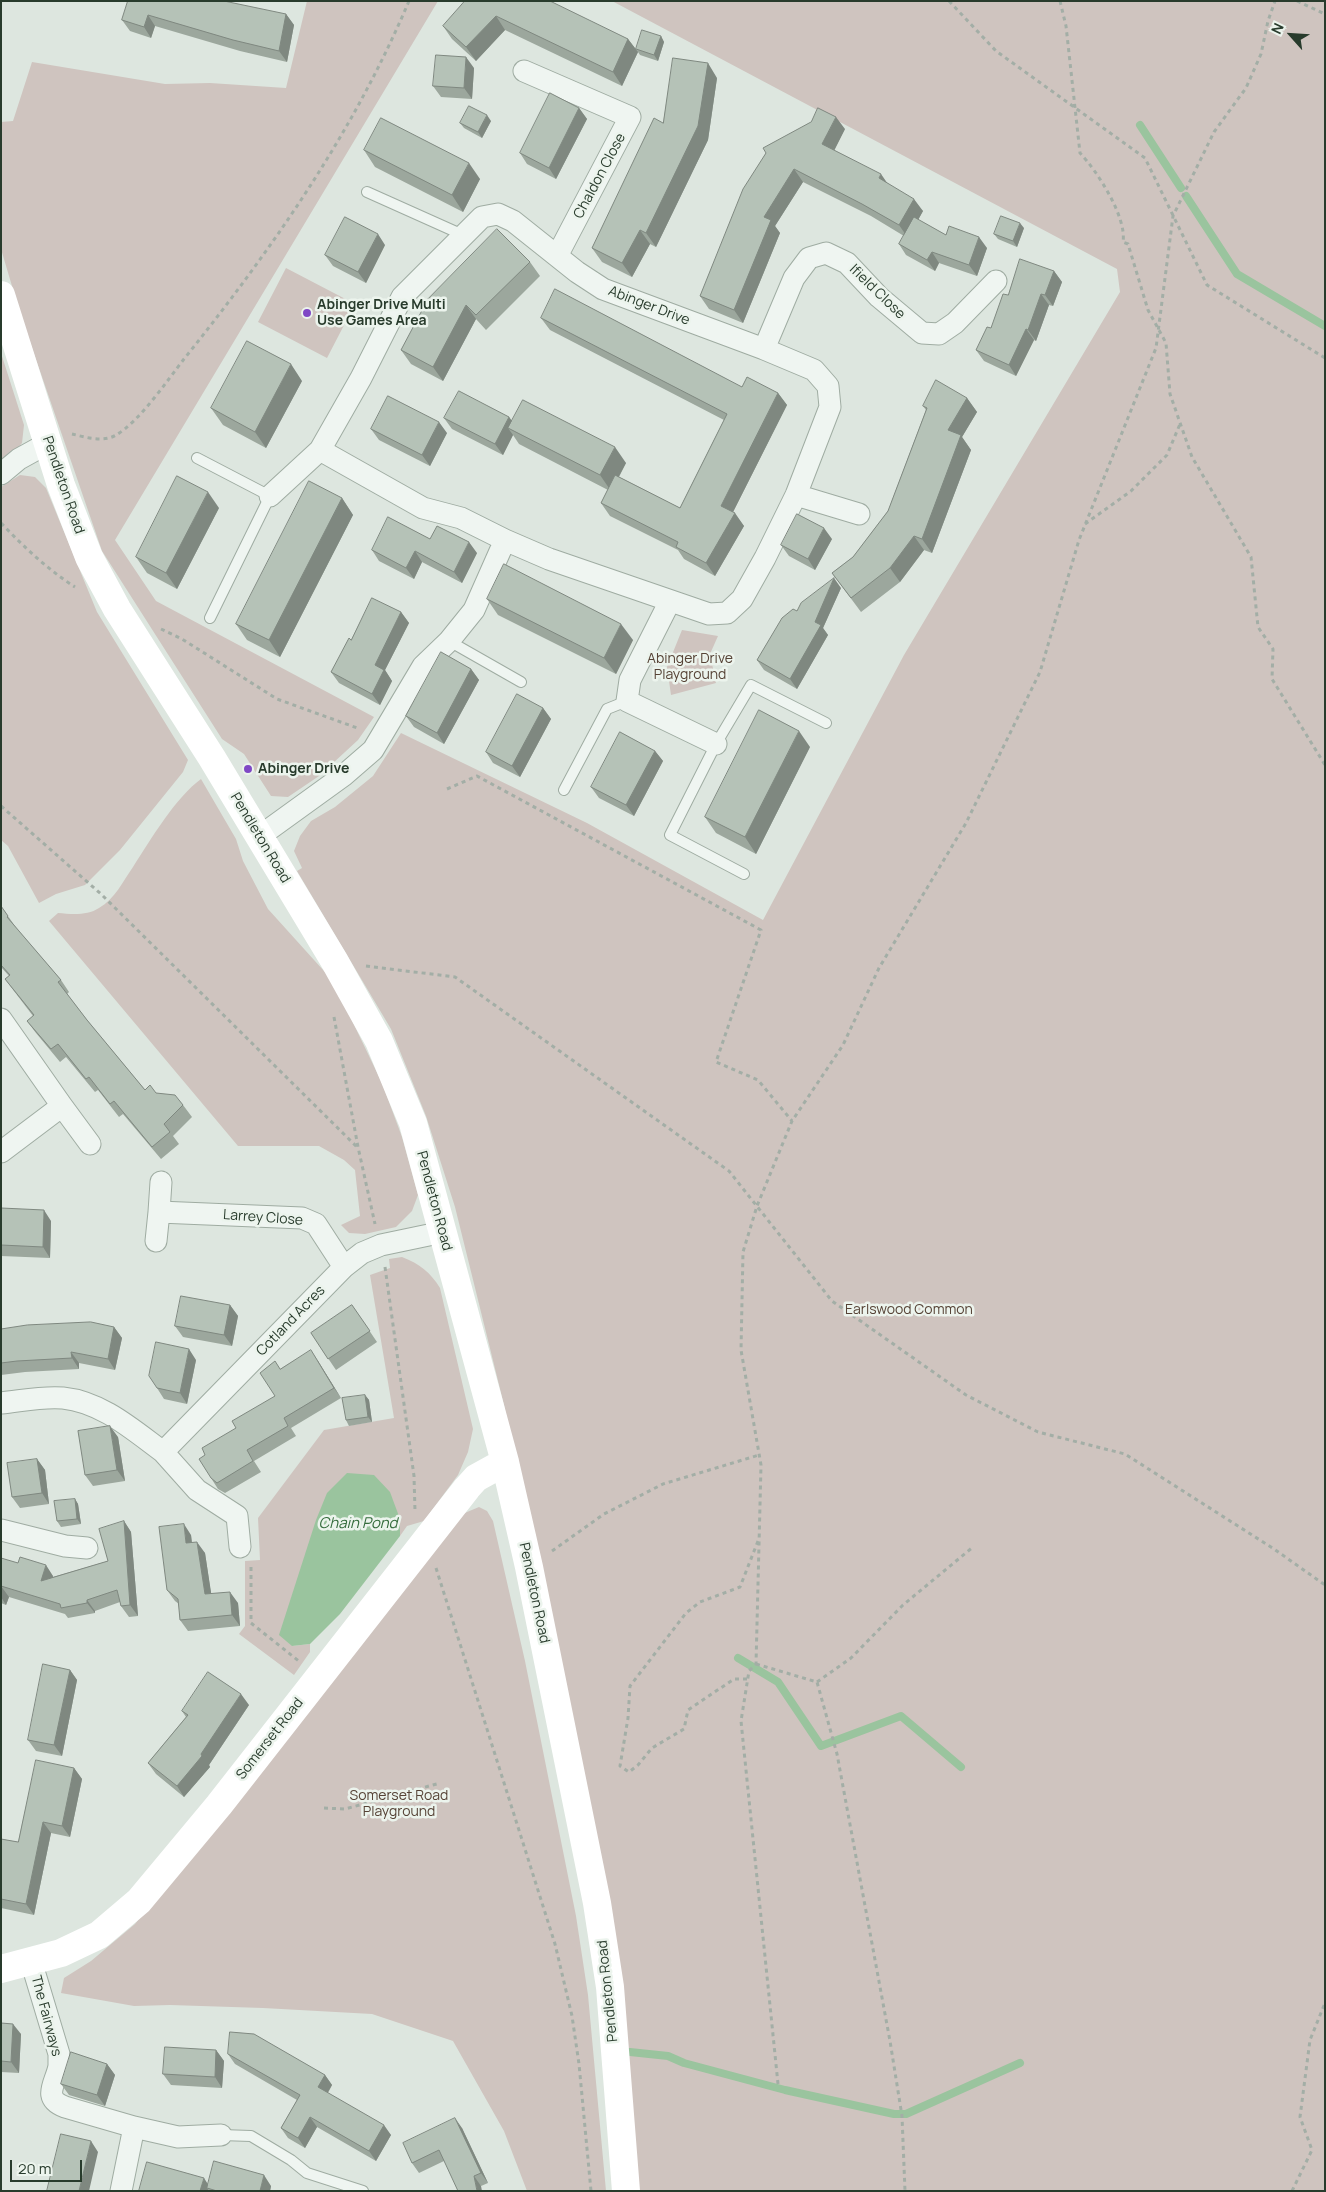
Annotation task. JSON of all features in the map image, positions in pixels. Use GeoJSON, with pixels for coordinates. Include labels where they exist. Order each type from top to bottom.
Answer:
{"type":"FeatureCollection","features":[{"type":"Feature","properties":{"kind":"street","name":"Chaldon Close"},"geometry":{"type":"LineString","coordinates":[[524,71],[630,117],[557,256]]}},
{"type":"Feature","properties":{"kind":"street","name":"Abinger Drive"},"geometry":{"type":"LineString","coordinates":[[498,214],[512,221],[577,272],[603,289],[764,349],[814,370],[828,386],[830,407],[796,495],[742,599],[728,613],[709,614],[670,601],[549,558],[505,540],[461,518],[423,508],[320,450],[362,378],[402,297],[463,235],[482,217],[498,214]]}},
{"type":"Feature","properties":{"kind":"street","name":"Ifield Close"},"geometry":{"type":"LineString","coordinates":[[764,349],[794,278],[809,258],[826,253],[847,263],[878,297],[922,333],[939,334],[955,323],[996,281]]}},
{"type":"Feature","properties":{"kind":"street","name":"Pendleton Road"},"geometry":{"type":"LineString","coordinates":[[1,295],[61,485],[89,556],[118,609],[260,836],[336,962],[379,1041],[413,1123],[505,1462],[597,1903],[607,1968],[626,2191]]}},
{"type":"Feature","properties":{"kind":"street"},"geometry":{"type":"LineString","coordinates":[[1,474],[46,435]]}},
{"type":"Feature","properties":{"kind":"street"},"geometry":{"type":"LineString","coordinates":[[270,496],[320,450]]}},
{"type":"Feature","properties":{"kind":"street"},"geometry":{"type":"LineString","coordinates":[[796,495],[859,514]]}},
{"type":"Feature","properties":{"kind":"street"},"geometry":{"type":"LineString","coordinates":[[260,836],[343,776],[373,750],[423,666],[449,641],[474,610],[505,540]]}},
{"type":"Feature","properties":{"kind":"street"},"geometry":{"type":"LineString","coordinates":[[670,601],[630,680],[627,701],[716,744]]}},
{"type":"Feature","properties":{"kind":"street"},"geometry":{"type":"LineString","coordinates":[[1,1019],[90,1144]]}},
{"type":"Feature","properties":{"kind":"street"},"geometry":{"type":"LineString","coordinates":[[1,1152],[62,1106]]}},
{"type":"Feature","properties":{"kind":"street"},"geometry":{"type":"LineString","coordinates":[[156,1241],[161,1182]]}},
{"type":"Feature","properties":{"kind":"street","name":"Larrey Close"},"geometry":{"type":"LineString","coordinates":[[159,1212],[302,1218],[316,1224],[344,1267]]}},
{"type":"Feature","properties":{"kind":"street","name":"Cotland Acres"},"geometry":{"type":"LineString","coordinates":[[163,1452],[344,1267],[362,1253],[381,1245],[443,1232]]}},
{"type":"Feature","properties":{"kind":"street"},"geometry":{"type":"LineString","coordinates":[[1,1403],[62,1398],[84,1403],[110,1414],[163,1452],[197,1490],[237,1516],[240,1547]]}},
{"type":"Feature","properties":{"kind":"street","name":"Somerset Road"},"geometry":{"type":"LineString","coordinates":[[1,1969],[61,1953],[99,1935],[139,1901],[219,1805],[476,1478],[505,1462]]}},
{"type":"Feature","properties":{"kind":"street"},"geometry":{"type":"LineString","coordinates":[[1,1530],[65,1546],[87,1548]]}},
{"type":"Feature","properties":{"kind":"street","name":"The Fairways"},"geometry":{"type":"LineString","coordinates":[[31,1962],[59,2054],[59,2067],[51,2089],[54,2099],[58,2104],[134,2127],[178,2137],[222,2135]]}},
{"type":"Feature","properties":{"kind":"street"},"geometry":{"type":"LineString","coordinates":[[121,2191],[134,2127]]}},
{"type":"Feature","properties":{"kind":"lane"},"geometry":{"type":"LineString","coordinates":[[367,192],[463,235]]}},
{"type":"Feature","properties":{"kind":"lane"},"geometry":{"type":"LineString","coordinates":[[197,458],[270,496],[210,618]]}},
{"type":"Feature","properties":{"kind":"lane"},"geometry":{"type":"LineString","coordinates":[[449,641],[521,682]]}},
{"type":"Feature","properties":{"kind":"lane"},"geometry":{"type":"LineString","coordinates":[[744,874],[670,835],[716,744],[750,685],[826,723]]}},
{"type":"Feature","properties":{"kind":"lane"},"geometry":{"type":"LineString","coordinates":[[564,790],[608,709],[627,701]]}},
{"type":"Feature","properties":{"kind":"lane"},"geometry":{"type":"LineString","coordinates":[[222,2135],[251,2136],[292,2160],[307,2173],[362,2191]]}},
{"type":"Feature","properties":{"kind":"path"},"geometry":{"type":"LineString","coordinates":[[46,435],[94,439],[116,436],[142,412],[260,260],[322,169],[389,47],[409,1]]}},
{"type":"Feature","properties":{"kind":"path"},"geometry":{"type":"LineString","coordinates":[[948,1],[996,51],[1145,158],[1207,285],[1325,358]]}},
{"type":"Feature","properties":{"kind":"path"},"geometry":{"type":"LineString","coordinates":[[1060,1],[1066,26],[1080,153],[1094,168],[1120,218],[1125,233],[1123,242],[1128,244],[1148,310],[1166,343],[1170,394],[1192,456],[1251,557],[1258,627],[1273,649],[1272,679],[1325,765]]}},
{"type":"Feature","properties":{"kind":"path"},"geometry":{"type":"LineString","coordinates":[[778,2084],[741,1721],[749,1671],[756,1664],[761,1465],[741,1350],[743,1252],[757,1206],[792,1120],[843,1045],[879,968],[966,823],[1040,672],[1085,524],[1156,348],[1173,216],[1214,132],[1246,88],[1261,54],[1268,21],[1275,1]]}},
{"type":"Feature","properties":{"kind":"path"},"geometry":{"type":"LineString","coordinates":[[1296,1],[1325,14]]}},
{"type":"Feature","properties":{"kind":"path"},"geometry":{"type":"LineString","coordinates":[[1085,524],[1131,491],[1167,455],[1180,423]]}},
{"type":"Feature","properties":{"kind":"path"},"geometry":{"type":"LineString","coordinates":[[1,523],[31,554],[57,576],[79,589]]}},
{"type":"Feature","properties":{"kind":"path"},"geometry":{"type":"LineString","coordinates":[[157,627],[182,639],[277,700],[382,736]]}},
{"type":"Feature","properties":{"kind":"path"},"geometry":{"type":"LineString","coordinates":[[447,789],[477,776],[762,930],[716,1062],[758,1080],[792,1120]]}},
{"type":"Feature","properties":{"kind":"path"},"geometry":{"type":"LineString","coordinates":[[1,806],[101,894],[358,1147]]}},
{"type":"Feature","properties":{"kind":"path"},"geometry":{"type":"LineString","coordinates":[[336,962],[455,977],[729,1171],[832,1302],[966,1395],[1038,1432],[1125,1454],[1274,1549],[1325,1585]]}},
{"type":"Feature","properties":{"kind":"path"},"geometry":{"type":"LineString","coordinates":[[333,1010],[358,1147],[381,1245],[414,1476],[416,1522],[424,1542],[433,1556],[555,1944],[572,2016],[579,2064],[591,2191]]}},
{"type":"Feature","properties":{"kind":"path"},"geometry":{"type":"LineString","coordinates":[[528,1567],[604,1514],[663,1484],[759,1455]]}},
{"type":"Feature","properties":{"kind":"path"},"geometry":{"type":"LineString","coordinates":[[748,1678],[734,1679],[688,1710],[684,1729],[652,1748],[638,1765],[629,1772],[620,1766],[628,1718],[630,1686],[686,1613],[700,1602],[740,1587],[759,1538]]}},
{"type":"Feature","properties":{"kind":"path"},"geometry":{"type":"LineString","coordinates":[[240,1547],[251,1562],[251,1623],[319,1676]]}},
{"type":"Feature","properties":{"kind":"path"},"geometry":{"type":"LineString","coordinates":[[817,1682],[852,1658],[903,1605],[973,1547]]}},
{"type":"Feature","properties":{"kind":"path"},"geometry":{"type":"LineString","coordinates":[[756,1664],[817,1682]]}},
{"type":"Feature","properties":{"kind":"path"},"geometry":{"type":"LineString","coordinates":[[817,1682],[837,1754],[890,2041],[902,2114],[905,2191]]}},
{"type":"Feature","properties":{"kind":"path"},"geometry":{"type":"LineString","coordinates":[[324,1808],[345,1809],[440,1783]]}},
{"type":"Feature","properties":{"kind":"path"},"geometry":{"type":"LineString","coordinates":[[1292,2191],[1312,2150],[1300,2117],[1310,2040],[1325,2003]]}},
{"type":"Feature","properties":{"kind":"green space"},"geometry":{"type":"Polygon","coordinates":[[[307,1],[438,1],[115,540],[156,601],[374,717],[358,740],[319,776],[288,797],[271,796],[244,754],[222,739],[102,551],[20,313],[1,249],[1,122],[13,121],[32,62],[165,84],[210,83],[286,88],[307,1]]]}},
{"type":"Feature","properties":{"kind":"green space","name":"Earlswood Common"},"geometry":{"type":"Polygon","coordinates":[[[612,1],[1325,1],[1325,2191],[636,2191],[543,1584],[504,1405],[455,1207],[426,1116],[391,1029],[297,871],[302,868],[294,851],[300,836],[311,821],[335,807],[373,776],[401,733],[587,823],[763,920],[904,655],[1120,292],[1117,269],[612,1]]]}},
{"type":"Feature","properties":{"kind":"green space","name":"Abinger Drive Multi Use Games Area"},"geometry":{"type":"Polygon","coordinates":[[[286,268],[355,304],[327,358],[258,322],[286,268]]]}},
{"type":"Feature","properties":{"kind":"green space"},"geometry":{"type":"Polygon","coordinates":[[[1,353],[24,425],[22,443],[10,457],[1,463],[1,353]]]}},
{"type":"Feature","properties":{"kind":"green space"},"geometry":{"type":"Polygon","coordinates":[[[20,475],[35,477],[46,488],[97,612],[188,760],[183,772],[120,850],[85,885],[56,894],[39,903],[8,846],[1,840],[1,487],[20,475]]]}},
{"type":"Feature","properties":{"kind":"green space","name":"Abinger Drive Playground"},"geometry":{"type":"Polygon","coordinates":[[[682,630],[718,636],[710,654],[716,683],[671,695],[667,667],[682,630]]]}},
{"type":"Feature","properties":{"kind":"green space"},"geometry":{"type":"Polygon","coordinates":[[[201,779],[236,839],[243,861],[268,909],[333,981],[382,1083],[402,1137],[418,1195],[412,1211],[396,1227],[365,1234],[349,1233],[341,1225],[360,1216],[355,1170],[344,1160],[319,1146],[238,1146],[49,921],[58,913],[79,914],[94,911],[110,900],[173,807],[201,779]]]}},
{"type":"Feature","properties":{"kind":"green space"},"geometry":{"type":"Polygon","coordinates":[[[402,1257],[424,1269],[440,1288],[473,1429],[468,1452],[458,1475],[424,1521],[407,1526],[400,1536],[400,1519],[292,1646],[310,1644],[310,1652],[294,1675],[239,1634],[245,1626],[245,1561],[260,1560],[258,1518],[324,1430],[394,1418],[370,1275],[390,1268],[389,1259],[402,1257]]]}},
{"type":"Feature","properties":{"kind":"green space","name":"Somerset Road Playground"},"geometry":{"type":"Polygon","coordinates":[[[479,1507],[487,1511],[493,1521],[525,1661],[576,1916],[588,1995],[606,2191],[527,2191],[504,2131],[453,2041],[372,2014],[263,2008],[170,2005],[134,2006],[61,1993],[64,1978],[91,1961],[135,1924],[460,1515],[479,1507]]]}},
{"type":"Feature","properties":{"kind":"water","name":"Chain Pond"},"geometry":{"type":"Polygon","coordinates":[[[347,1473],[374,1475],[390,1492],[400,1519],[400,1536],[340,1614],[310,1644],[292,1646],[279,1635],[316,1520],[327,1493],[347,1473]]]}},
{"type":"Feature","properties":{"kind":"building"},"geometry":{"type":"Polygon","coordinates":[[[128,1],[224,1],[286,14],[279,51],[233,40],[148,15],[144,27],[122,20],[128,1]]]}},
{"type":"Feature","properties":{"kind":"building"},"geometry":{"type":"Polygon","coordinates":[[[465,1],[550,1],[628,39],[613,72],[496,16],[466,47],[443,26],[465,1]]]}},
{"type":"Feature","properties":{"kind":"building"},"geometry":{"type":"Polygon","coordinates":[[[642,30],[661,36],[654,55],[636,49],[642,30]]]}},
{"type":"Feature","properties":{"kind":"building"},"geometry":{"type":"Polygon","coordinates":[[[436,55],[466,57],[464,88],[433,86],[436,55]]]}},
{"type":"Feature","properties":{"kind":"building"},"geometry":{"type":"Polygon","coordinates":[[[673,58],[708,63],[698,126],[646,233],[640,230],[622,263],[592,248],[654,118],[663,123],[673,58]]]}},
{"type":"Feature","properties":{"kind":"building"},"geometry":{"type":"Polygon","coordinates":[[[550,93],[579,108],[549,168],[520,153],[550,93]]]}},
{"type":"Feature","properties":{"kind":"building"},"geometry":{"type":"Polygon","coordinates":[[[469,106],[487,115],[478,132],[460,123],[469,106]]]}},
{"type":"Feature","properties":{"kind":"building"},"geometry":{"type":"Polygon","coordinates":[[[818,108],[836,117],[822,144],[881,174],[879,178],[914,199],[899,225],[794,169],[764,217],[771,220],[734,310],[700,296],[743,189],[766,153],[763,148],[811,122],[818,108]]]}},
{"type":"Feature","properties":{"kind":"building"},"geometry":{"type":"Polygon","coordinates":[[[381,118],[469,163],[452,195],[364,150],[381,118]]]}},
{"type":"Feature","properties":{"kind":"building"},"geometry":{"type":"Polygon","coordinates":[[[1001,216],[1020,223],[1013,241],[994,234],[1001,216]]]}},
{"type":"Feature","properties":{"kind":"building"},"geometry":{"type":"Polygon","coordinates":[[[345,217],[378,234],[358,272],[325,255],[345,217]]]}},
{"type":"Feature","properties":{"kind":"building"},"geometry":{"type":"Polygon","coordinates":[[[914,217],[946,235],[949,226],[979,237],[969,265],[932,252],[927,260],[899,244],[914,217]]]}},
{"type":"Feature","properties":{"kind":"building"},"geometry":{"type":"Polygon","coordinates":[[[497,229],[530,262],[476,315],[466,305],[433,367],[401,350],[428,299],[497,229]]]}},
{"type":"Feature","properties":{"kind":"building"},"geometry":{"type":"Polygon","coordinates":[[[1020,259],[1054,271],[1045,295],[1041,294],[1028,330],[1026,329],[1009,365],[976,350],[987,327],[991,328],[1003,294],[1008,295],[1020,259]]]}},
{"type":"Feature","properties":{"kind":"building"},"geometry":{"type":"Polygon","coordinates":[[[555,289],[742,387],[747,377],[778,393],[721,506],[735,513],[706,563],[676,547],[678,542],[601,503],[615,475],[680,508],[727,414],[541,318],[555,289]]]}},
{"type":"Feature","properties":{"kind":"building"},"geometry":{"type":"Polygon","coordinates":[[[247,341],[291,364],[255,432],[211,408],[247,341]]]}},
{"type":"Feature","properties":{"kind":"building"},"geometry":{"type":"Polygon","coordinates":[[[936,380],[967,398],[948,430],[961,435],[922,539],[914,536],[890,568],[851,598],[832,573],[853,557],[888,511],[927,408],[923,406],[936,380]]]}},
{"type":"Feature","properties":{"kind":"building"},"geometry":{"type":"Polygon","coordinates":[[[459,391],[509,417],[495,444],[444,418],[459,391]]]}},
{"type":"Feature","properties":{"kind":"building"},"geometry":{"type":"Polygon","coordinates":[[[388,396],[439,422],[422,455],[371,429],[388,396]]]}},
{"type":"Feature","properties":{"kind":"building"},"geometry":{"type":"Polygon","coordinates":[[[523,400],[615,447],[600,475],[508,428],[523,400]]]}},
{"type":"Feature","properties":{"kind":"building"},"geometry":{"type":"Polygon","coordinates":[[[177,476],[208,492],[166,573],[136,557],[177,476]]]}},
{"type":"Feature","properties":{"kind":"building"},"geometry":{"type":"Polygon","coordinates":[[[309,481],[342,498],[269,640],[236,624],[309,481]]]}},
{"type":"Feature","properties":{"kind":"building"},"geometry":{"type":"Polygon","coordinates":[[[797,514],[824,528],[808,559],[781,545],[797,514]]]}},
{"type":"Feature","properties":{"kind":"building"},"geometry":{"type":"Polygon","coordinates":[[[388,517],[430,539],[437,526],[469,542],[454,572],[415,551],[406,568],[372,550],[388,517]]]}},
{"type":"Feature","properties":{"kind":"building"},"geometry":{"type":"Polygon","coordinates":[[[504,564],[621,624],[604,658],[487,599],[504,564]]]}},
{"type":"Feature","properties":{"kind":"building"},"geometry":{"type":"Polygon","coordinates":[[[834,578],[815,622],[821,625],[790,679],[757,660],[782,618],[793,609],[797,611],[801,603],[834,578]]]}},
{"type":"Feature","properties":{"kind":"building"},"geometry":{"type":"Polygon","coordinates":[[[372,598],[401,612],[375,665],[384,670],[372,694],[331,672],[349,638],[351,640],[372,598]]]}},
{"type":"Feature","properties":{"kind":"building"},"geometry":{"type":"Polygon","coordinates":[[[441,652],[471,669],[437,733],[406,716],[441,652]]]}},
{"type":"Feature","properties":{"kind":"building"},"geometry":{"type":"Polygon","coordinates":[[[517,694],[543,708],[512,766],[486,752],[517,694]]]}},
{"type":"Feature","properties":{"kind":"building"},"geometry":{"type":"Polygon","coordinates":[[[759,710],[799,731],[745,837],[705,817],[759,710]]]}},
{"type":"Feature","properties":{"kind":"building"},"geometry":{"type":"Polygon","coordinates":[[[620,732],[655,751],[626,805],[591,787],[620,732]]]}},
{"type":"Feature","properties":{"kind":"building"},"geometry":{"type":"Polygon","coordinates":[[[1,906],[7,917],[61,980],[58,982],[87,1020],[145,1090],[150,1085],[156,1093],[175,1095],[183,1105],[164,1124],[170,1132],[152,1147],[114,1101],[110,1104],[89,1077],[86,1079],[58,1044],[51,1049],[27,1021],[34,1015],[5,979],[10,975],[1,965],[1,906]]]}},
{"type":"Feature","properties":{"kind":"building"},"geometry":{"type":"Polygon","coordinates":[[[1,1208],[44,1210],[43,1247],[1,1245],[1,1208]]]}},
{"type":"Feature","properties":{"kind":"building"},"geometry":{"type":"Polygon","coordinates":[[[181,1296],[230,1305],[224,1335],[175,1326],[181,1296]]]}},
{"type":"Feature","properties":{"kind":"building"},"geometry":{"type":"Polygon","coordinates":[[[352,1305],[370,1331],[328,1359],[311,1333],[352,1305]]]}},
{"type":"Feature","properties":{"kind":"building"},"geometry":{"type":"Polygon","coordinates":[[[91,1322],[114,1327],[108,1359],[71,1352],[72,1358],[1,1363],[1,1329],[27,1325],[91,1322]]]}},
{"type":"Feature","properties":{"kind":"building"},"geometry":{"type":"Polygon","coordinates":[[[156,1342],[189,1349],[180,1393],[157,1388],[149,1376],[156,1342]]]}},
{"type":"Feature","properties":{"kind":"building"},"geometry":{"type":"Polygon","coordinates":[[[311,1350],[334,1388],[284,1418],[288,1426],[247,1450],[253,1461],[217,1483],[211,1478],[199,1459],[205,1455],[202,1448],[236,1428],[232,1421],[275,1396],[260,1373],[275,1361],[280,1369],[311,1350]]]}},
{"type":"Feature","properties":{"kind":"building"},"geometry":{"type":"Polygon","coordinates":[[[365,1395],[368,1417],[346,1420],[342,1398],[365,1395]]]}},
{"type":"Feature","properties":{"kind":"building"},"geometry":{"type":"Polygon","coordinates":[[[110,1426],[117,1470],[85,1475],[78,1431],[110,1426]]]}},
{"type":"Feature","properties":{"kind":"building"},"geometry":{"type":"Polygon","coordinates":[[[37,1459],[42,1493],[12,1497],[7,1463],[37,1459]]]}},
{"type":"Feature","properties":{"kind":"building"},"geometry":{"type":"Polygon","coordinates":[[[75,1499],[77,1519],[57,1521],[54,1501],[75,1499]]]}},
{"type":"Feature","properties":{"kind":"building"},"geometry":{"type":"Polygon","coordinates":[[[124,1521],[130,1605],[121,1606],[117,1590],[87,1600],[87,1603],[61,1608],[60,1604],[1,1586],[1,1558],[18,1563],[20,1557],[46,1565],[41,1581],[108,1561],[99,1529],[124,1521]]]}},
{"type":"Feature","properties":{"kind":"building"},"geometry":{"type":"Polygon","coordinates":[[[184,1524],[186,1543],[197,1542],[205,1594],[230,1592],[232,1615],[180,1620],[178,1599],[167,1590],[159,1527],[184,1524]]]}},
{"type":"Feature","properties":{"kind":"building"},"geometry":{"type":"Polygon","coordinates":[[[43,1664],[70,1670],[54,1745],[28,1740],[43,1664]]]}},
{"type":"Feature","properties":{"kind":"building"},"geometry":{"type":"Polygon","coordinates":[[[208,1672],[241,1694],[201,1754],[202,1756],[177,1786],[148,1763],[188,1715],[182,1711],[208,1672]]]}},
{"type":"Feature","properties":{"kind":"building"},"geometry":{"type":"Polygon","coordinates":[[[36,1760],[74,1768],[62,1826],[43,1822],[26,1904],[1,1899],[1,1839],[18,1842],[36,1760]]]}},
{"type":"Feature","properties":{"kind":"building"},"geometry":{"type":"Polygon","coordinates":[[[1,2023],[13,2024],[11,2062],[1,2061],[1,2023]]]}},
{"type":"Feature","properties":{"kind":"building"},"geometry":{"type":"Polygon","coordinates":[[[230,2032],[254,2034],[325,2075],[318,2087],[384,2125],[369,2151],[310,2117],[298,2138],[281,2128],[300,2095],[228,2054],[230,2032]]]}},
{"type":"Feature","properties":{"kind":"building"},"geometry":{"type":"Polygon","coordinates":[[[165,2047],[216,2050],[215,2077],[163,2074],[165,2047]]]}},
{"type":"Feature","properties":{"kind":"building"},"geometry":{"type":"Polygon","coordinates":[[[71,2052],[107,2064],[97,2095],[61,2084],[71,2052]]]}},
{"type":"Feature","properties":{"kind":"building"},"geometry":{"type":"Polygon","coordinates":[[[455,2118],[481,2173],[474,2176],[477,2191],[458,2191],[439,2150],[412,2163],[403,2143],[455,2118]]]}},
{"type":"Feature","properties":{"kind":"building"},"geometry":{"type":"Polygon","coordinates":[[[61,2134],[91,2141],[79,2191],[47,2191],[61,2134]]]}},
{"type":"Feature","properties":{"kind":"building"},"geometry":{"type":"Polygon","coordinates":[[[214,2161],[264,2175],[260,2191],[217,2191],[207,2188],[214,2161]]]}},
{"type":"Feature","properties":{"kind":"building"},"geometry":{"type":"Polygon","coordinates":[[[147,2162],[204,2178],[200,2191],[139,2191],[147,2162]]]}},
{"type":"Feature","properties":{"kind":"waterway"},"geometry":{"type":"LineString","coordinates":[[1140,125],[1181,188]]}},
{"type":"Feature","properties":{"kind":"waterway"},"geometry":{"type":"LineString","coordinates":[[1186,196],[1237,274],[1325,326]]}},
{"type":"Feature","properties":{"kind":"waterway"},"geometry":{"type":"LineString","coordinates":[[738,1658],[778,1682],[821,1746],[901,1716],[961,1767]]}},
{"type":"Feature","properties":{"kind":"waterway"},"geometry":{"type":"LineString","coordinates":[[630,2052],[668,2056],[684,2063],[785,2090],[894,2114],[906,2114],[1020,2063]]}},
{"type":"Feature","properties":{"kind":"place","name":"Abinger Drive Multi Use Games Area"},"geometry":{"type":"Point","coordinates":[307,313]}},
{"type":"Feature","properties":{"kind":"place","name":"Abinger Drive"},"geometry":{"type":"Point","coordinates":[248,769]}}]}
